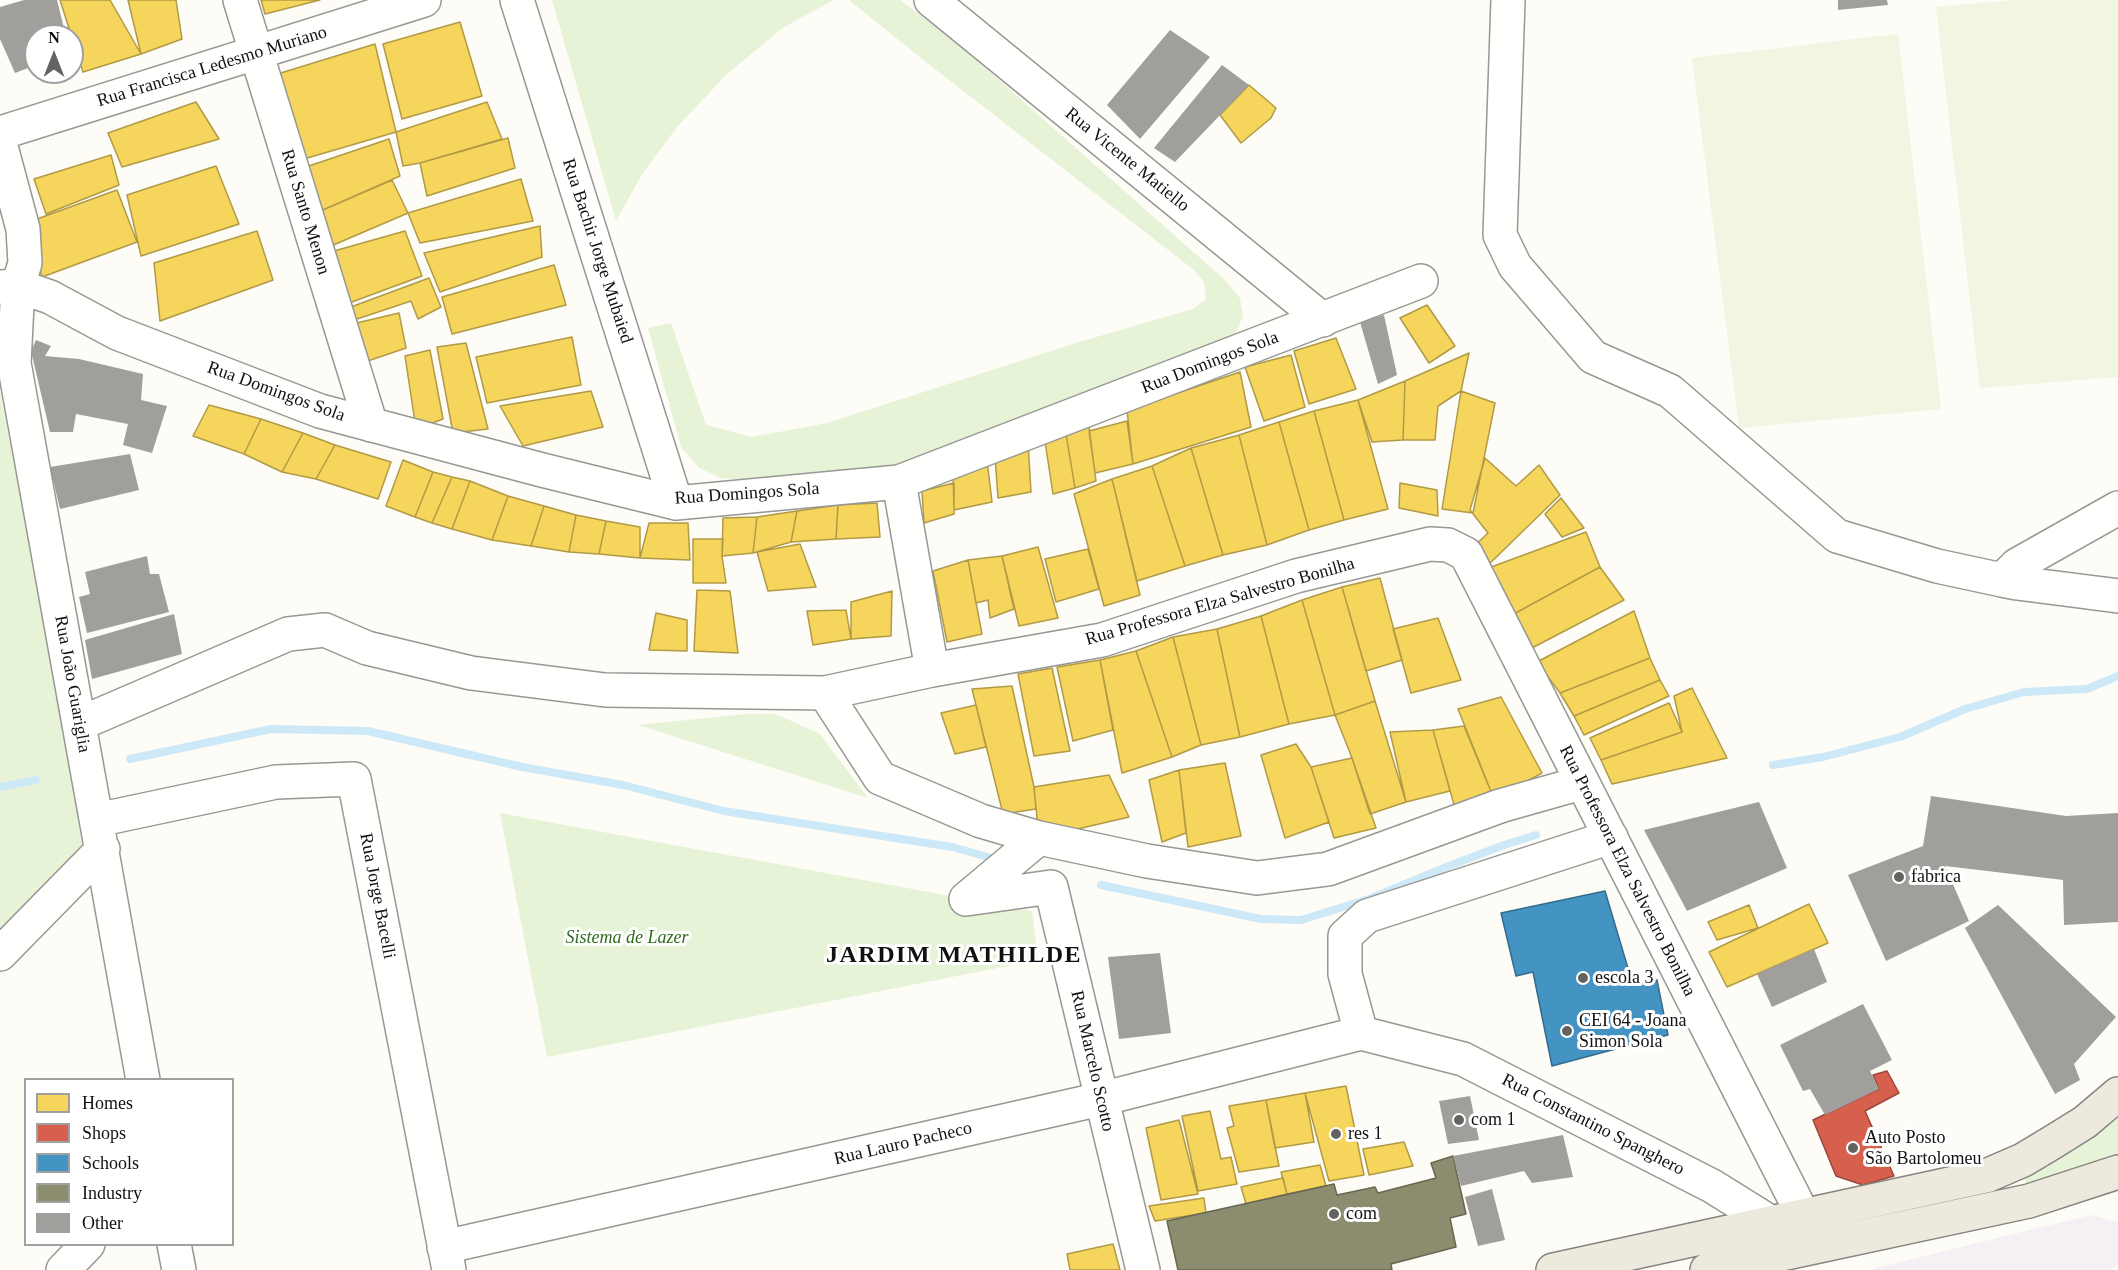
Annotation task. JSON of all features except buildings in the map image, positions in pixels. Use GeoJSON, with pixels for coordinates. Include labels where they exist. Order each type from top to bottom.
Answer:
{"type":"FeatureCollection","features":[{"type":"Feature","properties":{"kind":"main road"},"geometry":{"type":"LineString","coordinates":[[1553,1270],[1986,1176],[2023,1161],[2085,1122],[2118,1094]]}},
{"type":"Feature","properties":{"kind":"main road"},"geometry":{"type":"LineString","coordinates":[[1707,1270],[2029,1201],[2118,1172]]}},
{"type":"Feature","properties":{"kind":"street","name":"Rua Santo Menon"},"geometry":{"type":"LineString","coordinates":[[240,0],[371,425]]}},
{"type":"Feature","properties":{"kind":"street","name":"Rua Francisca Ledesmo Muriano"},"geometry":{"type":"LineString","coordinates":[[0,133],[424,0]]}},
{"type":"Feature","properties":{"kind":"street","name":"Rua Bachir Jorge Mubaied"},"geometry":{"type":"LineString","coordinates":[[517,0],[676,503]]}},
{"type":"Feature","properties":{"kind":"street","name":"Rua Vicente Matiello"},"geometry":{"type":"LineString","coordinates":[[931,0],[1323,320]]}},
{"type":"Feature","properties":{"kind":"street"},"geometry":{"type":"LineString","coordinates":[[1508,0],[1500,235],[1515,266],[1593,357],[1670,391],[1837,536],[1937,566],[2017,583],[2118,596]]}},
{"type":"Feature","properties":{"kind":"street","name":"Rua João Guariglia"},"geometry":{"type":"LineString","coordinates":[[0,143],[23,229],[24,263],[9,287],[14,363],[143,1078]]}},
{"type":"Feature","properties":{"kind":"street","name":"Rua Domingos Sola"},"geometry":{"type":"LineString","coordinates":[[9,287],[50,297],[117,333],[320,411],[676,503],[899,482],[1421,281]]}},
{"type":"Feature","properties":{"kind":"street"},"geometry":{"type":"LineString","coordinates":[[899,482],[932,670]]}},
{"type":"Feature","properties":{"kind":"street"},"geometry":{"type":"LineString","coordinates":[[2002,579],[2017,565],[2118,508]]}},
{"type":"Feature","properties":{"kind":"street","name":"Rua Professora Elza Salvestro Bonilha"},"geometry":{"type":"LineString","coordinates":[[79,724],[288,634],[325,630],[367,648],[471,673],[605,690],[825,693],[932,670],[1102,640],[1296,576],[1430,544],[1448,545],[1466,554],[1581,783],[1611,837],[1787,1220],[1811,1247]]}},
{"type":"Feature","properties":{"kind":"street"},"geometry":{"type":"LineString","coordinates":[[825,693],[880,778],[981,821],[1039,838],[1147,861],[1257,878],[1328,869],[1500,806],[1581,783]]}},
{"type":"Feature","properties":{"kind":"street","name":"Rua Jorge Bacelli"},"geometry":{"type":"LineString","coordinates":[[100,835],[276,782],[354,779],[447,1258]]}},
{"type":"Feature","properties":{"kind":"street"},"geometry":{"type":"LineString","coordinates":[[0,954],[55,898],[100,835]]}},
{"type":"Feature","properties":{"kind":"street"},"geometry":{"type":"LineString","coordinates":[[1361,1033],[1345,974],[1345,936],[1367,916],[1611,837]]}},
{"type":"Feature","properties":{"kind":"street","name":"Rua Marcelo Scotto"},"geometry":{"type":"LineString","coordinates":[[1039,838],[966,899],[1051,887],[1143,1270]]}},
{"type":"Feature","properties":{"kind":"street"},"geometry":{"type":"LineString","coordinates":[[55,898],[72,894],[92,897],[101,900],[114,914]]}},
{"type":"Feature","properties":{"kind":"street","name":"Rua Lauro Pacheco"},"geometry":{"type":"LineString","coordinates":[[447,1258],[1101,1099],[1361,1033]]}},
{"type":"Feature","properties":{"kind":"street","name":"Rua Constantino Spanghero"},"geometry":{"type":"LineString","coordinates":[[1361,1033],[1463,1059],[1712,1186],[1787,1220]]}},
{"type":"Feature","properties":{"kind":"street"},"geometry":{"type":"LineString","coordinates":[[63,1270],[87,1246]]}},
{"type":"Feature","properties":{"kind":"shaded area"},"geometry":{"type":"Polygon","coordinates":[[[2091,1215],[2118,1222],[2118,1264],[2111,1270],[1868,1270],[2091,1215]]]}},
{"type":"Feature","properties":{"kind":"green space"},"geometry":{"type":"Polygon","coordinates":[[[552,0],[834,0],[784,27],[728,73],[677,127],[641,176],[616,221],[552,0]]]}},
{"type":"Feature","properties":{"kind":"green space"},"geometry":{"type":"Polygon","coordinates":[[[849,0],[900,0],[957,43],[1225,280],[1240,298],[1243,316],[1233,339],[910,462],[838,479],[772,483],[721,478],[699,468],[681,447],[648,328],[671,323],[706,425],[752,437],[827,423],[1079,342],[1193,309],[1206,299],[1204,282],[1194,270],[849,0]]]}},
{"type":"Feature","properties":{"kind":"green space"},"geometry":{"type":"Polygon","coordinates":[[[2012,0],[2118,0],[2118,377],[1980,388],[1936,7],[2012,0]]]}},
{"type":"Feature","properties":{"kind":"green space"},"geometry":{"type":"Polygon","coordinates":[[[1898,34],[1941,409],[1739,428],[1692,58],[1898,34]]]}},
{"type":"Feature","properties":{"kind":"green space"},"geometry":{"type":"Polygon","coordinates":[[[0,392],[64,718],[82,847],[0,928],[0,392]]]}},
{"type":"Feature","properties":{"kind":"green space"},"geometry":{"type":"Polygon","coordinates":[[[747,714],[775,714],[819,733],[868,798],[638,725],[747,714]]]}},
{"type":"Feature","properties":{"kind":"green space","name":"Sistema de Lazer"},"geometry":{"type":"Polygon","coordinates":[[[500,813],[1032,911],[1038,960],[547,1057],[500,813]]]}},
{"type":"Feature","properties":{"kind":"green space"},"geometry":{"type":"Polygon","coordinates":[[[2118,1112],[2118,1157],[2027,1187],[2024,1174],[2118,1112]]]}},
{"type":"Feature","properties":{"kind":"waterway"},"geometry":{"type":"LineString","coordinates":[[1773,765],[1823,757],[1900,737],[1965,709],[2024,692],[2087,689],[2118,676]]}},
{"type":"Feature","properties":{"kind":"waterway"},"geometry":{"type":"LineString","coordinates":[[130,759],[271,729],[368,731],[522,767],[623,785],[724,811],[952,847],[995,859]]}},
{"type":"Feature","properties":{"kind":"waterway"},"geometry":{"type":"LineString","coordinates":[[0,787],[36,780]]}},
{"type":"Feature","properties":{"kind":"waterway"},"geometry":{"type":"LineString","coordinates":[[1101,885],[1261,919],[1301,920],[1369,899],[1449,866],[1536,835]]}},
{"type":"Feature","properties":{"kind":"place","name":"fabrica"},"geometry":{"type":"Point","coordinates":[1899,877]}},
{"type":"Feature","properties":{"kind":"place","name":"escola 3"},"geometry":{"type":"Point","coordinates":[1583,978]}},
{"type":"Feature","properties":{"kind":"place","name":"CEI 64 - Joana Simon Sola"},"geometry":{"type":"Point","coordinates":[1567,1031]}},
{"type":"Feature","properties":{"kind":"place","name":"com 1"},"geometry":{"type":"Point","coordinates":[1459,1120]}},
{"type":"Feature","properties":{"kind":"place","name":"res 1"},"geometry":{"type":"Point","coordinates":[1336,1134]}},
{"type":"Feature","properties":{"kind":"place","name":"Auto Posto São Bartolomeu"},"geometry":{"type":"Point","coordinates":[1853,1148]}},
{"type":"Feature","properties":{"kind":"place","name":"com"},"geometry":{"type":"Point","coordinates":[1334,1214]}},
{"type":"Feature","properties":{"kind":"district","name":"JARDIM MATHILDE"},"geometry":{"type":"Point","coordinates":[954,956]}}]}
